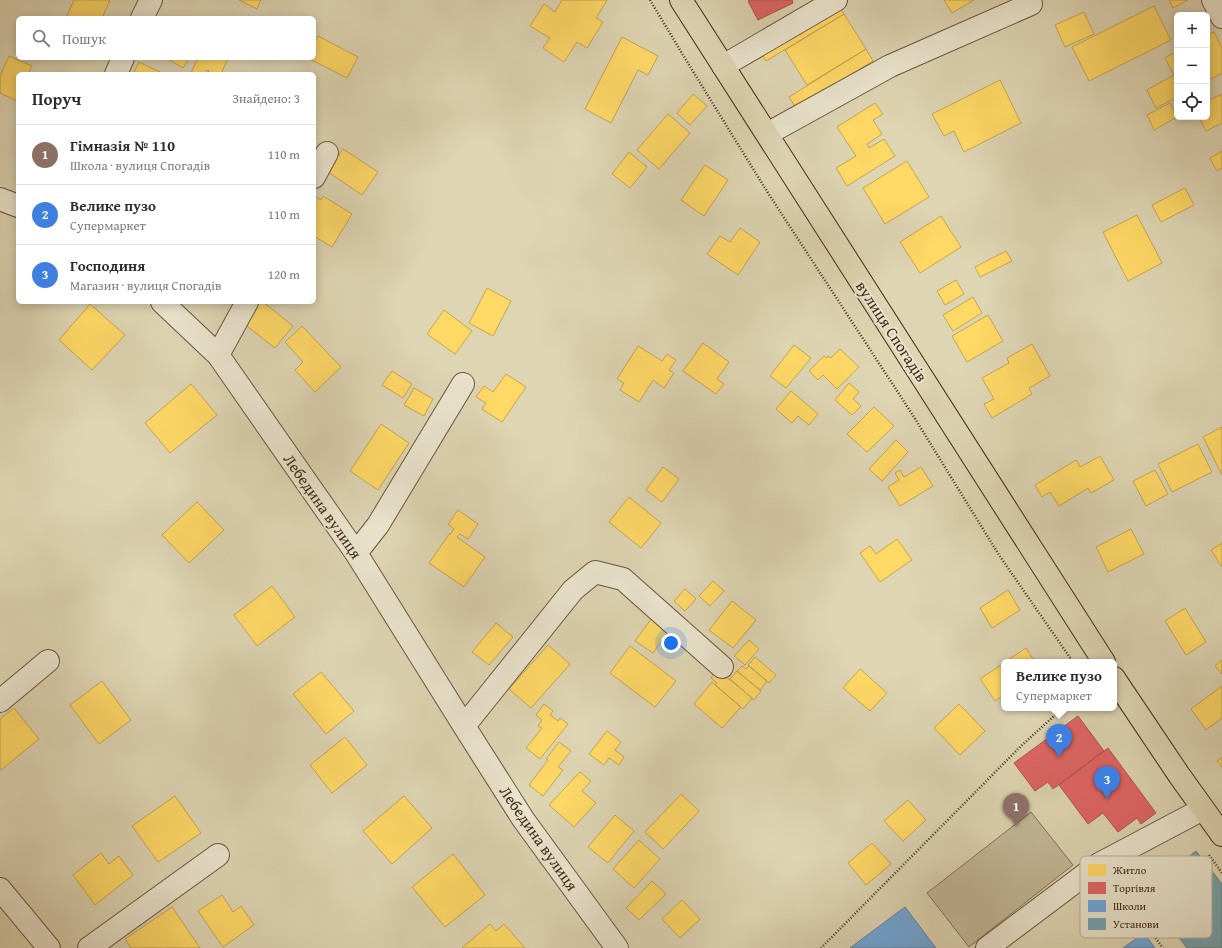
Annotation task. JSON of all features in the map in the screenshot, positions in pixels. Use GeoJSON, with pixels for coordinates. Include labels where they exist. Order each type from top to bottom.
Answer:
{"type":"FeatureCollection","features":[{"type":"Feature","properties":{"kind":"main road","name":"вулиця Спогадів"},"geometry":{"type":"LineString","coordinates":[[681,0],[1102,659]]}},
{"type":"Feature","properties":{"kind":"main road"},"geometry":{"type":"LineString","coordinates":[[1117,682],[1179,775],[1222,835]]}},
{"type":"Feature","properties":{"kind":"street"},"geometry":{"type":"LineString","coordinates":[[143,16],[151,0]]}},
{"type":"Feature","properties":{"kind":"street"},"geometry":{"type":"LineString","coordinates":[[723,66],[836,0]]}},
{"type":"Feature","properties":{"kind":"street"},"geometry":{"type":"LineString","coordinates":[[1213,0],[1222,17]]}},
{"type":"Feature","properties":{"kind":"street"},"geometry":{"type":"LineString","coordinates":[[767,134],[890,66],[1031,4]]}},
{"type":"Feature","properties":{"kind":"street"},"geometry":{"type":"LineString","coordinates":[[117,72],[122,60]]}},
{"type":"Feature","properties":{"kind":"street"},"geometry":{"type":"LineString","coordinates":[[316,173],[327,153]]}},
{"type":"Feature","properties":{"kind":"street"},"geometry":{"type":"LineString","coordinates":[[0,199],[16,205]]}},
{"type":"Feature","properties":{"kind":"street","name":"Лебедина вулиця"},"geometry":{"type":"LineString","coordinates":[[164,304],[218,355],[356,553],[523,819],[617,948]]}},
{"type":"Feature","properties":{"kind":"street"},"geometry":{"type":"LineString","coordinates":[[218,355],[246,304]]}},
{"type":"Feature","properties":{"kind":"street"},"geometry":{"type":"LineString","coordinates":[[356,553],[378,525],[463,384]]}},
{"type":"Feature","properties":{"kind":"street"},"geometry":{"type":"LineString","coordinates":[[464,726],[573,590],[596,572],[623,579],[722,667]]}},
{"type":"Feature","properties":{"kind":"street"},"geometry":{"type":"LineString","coordinates":[[0,701],[48,661]]}},
{"type":"Feature","properties":{"kind":"street"},"geometry":{"type":"LineString","coordinates":[[1114,856],[1203,809]]}},
{"type":"Feature","properties":{"kind":"street"},"geometry":{"type":"LineString","coordinates":[[89,948],[218,855]]}},
{"type":"Feature","properties":{"kind":"street"},"geometry":{"type":"LineString","coordinates":[[987,948],[1080,878]]}},
{"type":"Feature","properties":{"kind":"street"},"geometry":{"type":"LineString","coordinates":[[0,889],[49,948]]}},
{"type":"Feature","properties":{"kind":"path"},"geometry":{"type":"LineString","coordinates":[[650,0],[768,193],[914,417],[1000,555],[1071,659]]}},
{"type":"Feature","properties":{"kind":"path"},"geometry":{"type":"LineString","coordinates":[[820,948],[1021,746],[1060,711]]}},
{"type":"Feature","properties":{"kind":"path"},"geometry":{"type":"LineString","coordinates":[[1156,938],[1164,948]]}},
{"type":"Feature","properties":{"kind":"shaded area"},"geometry":{"type":"Polygon","coordinates":[[[1031,812],[1073,865],[969,947],[927,893],[1031,812]]]}},
{"type":"Feature","properties":{"kind":"building: Житло"},"geometry":{"type":"Polygon","coordinates":[[[74,0],[110,0],[103,16],[67,16],[74,0]]]}},
{"type":"Feature","properties":{"kind":"building: Житло"},"geometry":{"type":"Polygon","coordinates":[[[239,0],[261,0],[257,9],[239,0]]]}},
{"type":"Feature","properties":{"kind":"building: Житло"},"geometry":{"type":"Polygon","coordinates":[[[562,0],[607,0],[596,18],[603,22],[587,48],[577,42],[564,62],[543,48],[550,38],[530,26],[544,4],[555,12],[562,0]]]}},
{"type":"Feature","properties":{"kind":"building: Житло"},"geometry":{"type":"Polygon","coordinates":[[[944,0],[974,0],[952,13],[944,0]]]}},
{"type":"Feature","properties":{"kind":"building: Житло"},"geometry":{"type":"Polygon","coordinates":[[[1169,0],[1188,0],[1173,8],[1169,0]]]}},
{"type":"Feature","properties":{"kind":"building: Житло"},"geometry":{"type":"Polygon","coordinates":[[[836,2],[844,14],[766,61],[759,50],[836,2]]]}},
{"type":"Feature","properties":{"kind":"building: Житло"},"geometry":{"type":"Polygon","coordinates":[[[1154,6],[1171,40],[1089,81],[1072,47],[1154,6]]]}},
{"type":"Feature","properties":{"kind":"building: Житло"},"geometry":{"type":"Polygon","coordinates":[[[1084,12],[1094,34],[1065,47],[1055,25],[1084,12]]]}},
{"type":"Feature","properties":{"kind":"building: Житло"},"geometry":{"type":"Polygon","coordinates":[[[844,14],[866,49],[807,85],[785,50],[844,14]]]}},
{"type":"Feature","properties":{"kind":"building: Житло"},"geometry":{"type":"Polygon","coordinates":[[[1214,32],[1222,48],[1222,73],[1210,79],[1210,48],[1210,34],[1214,32]]]}},
{"type":"Feature","properties":{"kind":"building: Житло"},"geometry":{"type":"Polygon","coordinates":[[[318,36],[358,57],[347,78],[312,60],[316,60],[316,40],[318,36]]]}},
{"type":"Feature","properties":{"kind":"building: Житло"},"geometry":{"type":"Polygon","coordinates":[[[622,37],[658,56],[648,75],[638,70],[611,123],[585,109],[622,37]]]}},
{"type":"Feature","properties":{"kind":"building: Житло"},"geometry":{"type":"Polygon","coordinates":[[[866,49],[873,61],[796,108],[789,97],[866,49]]]}},
{"type":"Feature","properties":{"kind":"building: Житло"},"geometry":{"type":"Polygon","coordinates":[[[1174,53],[1174,75],[1165,58],[1174,53]]]}},
{"type":"Feature","properties":{"kind":"building: Житло"},"geometry":{"type":"Polygon","coordinates":[[[9,56],[32,66],[29,72],[16,72],[16,101],[0,93],[0,76],[9,56]]]}},
{"type":"Feature","properties":{"kind":"building: Житло"},"geometry":{"type":"Polygon","coordinates":[[[169,60],[188,60],[183,68],[169,60]]]}},
{"type":"Feature","properties":{"kind":"building: Житло"},"geometry":{"type":"Polygon","coordinates":[[[197,60],[227,60],[222,72],[209,72],[207,70],[206,72],[191,72],[197,60]]]}},
{"type":"Feature","properties":{"kind":"building: Житло"},"geometry":{"type":"Polygon","coordinates":[[[139,62],[160,72],[134,72],[139,62]]]}},
{"type":"Feature","properties":{"kind":"building: Житло"},"geometry":{"type":"Polygon","coordinates":[[[1174,75],[1174,99],[1156,108],[1147,90],[1174,75]]]}},
{"type":"Feature","properties":{"kind":"building: Житло"},"geometry":{"type":"Polygon","coordinates":[[[1000,80],[1021,123],[964,152],[954,131],[944,136],[932,114],[1000,80]]]}},
{"type":"Feature","properties":{"kind":"building: Житло"},"geometry":{"type":"Polygon","coordinates":[[[693,94],[707,106],[690,125],[677,113],[693,94]]]}},
{"type":"Feature","properties":{"kind":"building: Житло"},"geometry":{"type":"Polygon","coordinates":[[[1222,94],[1222,123],[1206,131],[1200,120],[1210,120],[1210,100],[1222,94]]]}},
{"type":"Feature","properties":{"kind":"building: Житло"},"geometry":{"type":"Polygon","coordinates":[[[875,103],[883,114],[873,120],[882,134],[867,144],[869,148],[884,139],[895,156],[847,186],[836,168],[856,156],[837,127],[875,103]]]}},
{"type":"Feature","properties":{"kind":"building: Житло"},"geometry":{"type":"Polygon","coordinates":[[[1170,103],[1174,111],[1174,119],[1154,130],[1147,115],[1170,103]]]}},
{"type":"Feature","properties":{"kind":"building: Житло"},"geometry":{"type":"Polygon","coordinates":[[[668,114],[690,133],[659,169],[637,150],[668,114]]]}},
{"type":"Feature","properties":{"kind":"building: Житло"},"geometry":{"type":"Polygon","coordinates":[[[343,149],[378,172],[362,195],[328,172],[343,149]]]}},
{"type":"Feature","properties":{"kind":"building: Житло"},"geometry":{"type":"Polygon","coordinates":[[[1222,151],[1222,168],[1217,171],[1210,158],[1222,151]]]}},
{"type":"Feature","properties":{"kind":"building: Житло"},"geometry":{"type":"Polygon","coordinates":[[[629,152],[647,167],[630,188],[612,174],[629,152]]]}},
{"type":"Feature","properties":{"kind":"building: Житло"},"geometry":{"type":"Polygon","coordinates":[[[907,161],[929,197],[885,224],[863,188],[907,161]]]}},
{"type":"Feature","properties":{"kind":"building: Житло"},"geometry":{"type":"Polygon","coordinates":[[[705,165],[728,180],[704,216],[681,200],[705,165]]]}},
{"type":"Feature","properties":{"kind":"building: Житло"},"geometry":{"type":"Polygon","coordinates":[[[1185,188],[1194,205],[1161,222],[1152,205],[1185,188]]]}},
{"type":"Feature","properties":{"kind":"building: Житло"},"geometry":{"type":"Polygon","coordinates":[[[323,196],[352,214],[332,247],[316,237],[316,197],[321,200],[323,196]]]}},
{"type":"Feature","properties":{"kind":"building: Житло"},"geometry":{"type":"Polygon","coordinates":[[[1137,215],[1162,263],[1128,281],[1103,232],[1137,215]]]}},
{"type":"Feature","properties":{"kind":"building: Житло"},"geometry":{"type":"Polygon","coordinates":[[[941,216],[961,247],[920,273],[900,242],[941,216]]]}},
{"type":"Feature","properties":{"kind":"building: Житло"},"geometry":{"type":"Polygon","coordinates":[[[740,228],[760,242],[738,275],[707,254],[720,236],[730,242],[740,228]]]}},
{"type":"Feature","properties":{"kind":"building: Житло"},"geometry":{"type":"Polygon","coordinates":[[[1006,251],[1012,261],[980,277],[975,267],[1006,251]]]}},
{"type":"Feature","properties":{"kind":"building: Житло"},"geometry":{"type":"Polygon","coordinates":[[[956,280],[964,294],[945,305],[937,291],[956,280]]]}},
{"type":"Feature","properties":{"kind":"building: Житло"},"geometry":{"type":"Polygon","coordinates":[[[487,288],[511,301],[493,336],[469,323],[487,288]]]}},
{"type":"Feature","properties":{"kind":"building: Житло"},"geometry":{"type":"Polygon","coordinates":[[[973,297],[982,313],[953,331],[943,315],[973,297]]]}},
{"type":"Feature","properties":{"kind":"building: Житло"},"geometry":{"type":"Polygon","coordinates":[[[90,304],[125,335],[92,370],[59,340],[90,304]]]}},
{"type":"Feature","properties":{"kind":"building: Житло"},"geometry":{"type":"Polygon","coordinates":[[[257,304],[266,304],[293,326],[275,348],[243,323],[257,304]]]}},
{"type":"Feature","properties":{"kind":"building: Житло"},"geometry":{"type":"Polygon","coordinates":[[[444,310],[472,331],[455,354],[427,334],[444,310]]]}},
{"type":"Feature","properties":{"kind":"building: Житло"},"geometry":{"type":"Polygon","coordinates":[[[988,315],[1003,341],[967,362],[952,336],[988,315]]]}},
{"type":"Feature","properties":{"kind":"building: Житло"},"geometry":{"type":"Polygon","coordinates":[[[302,326],[341,367],[315,392],[295,370],[303,362],[285,342],[302,326]]]}},
{"type":"Feature","properties":{"kind":"building: Житло"},"geometry":{"type":"Polygon","coordinates":[[[703,343],[729,362],[717,379],[724,384],[716,394],[683,371],[703,343]]]}},
{"type":"Feature","properties":{"kind":"building: Житло"},"geometry":{"type":"Polygon","coordinates":[[[1032,344],[1050,376],[1029,388],[1032,394],[992,418],[984,404],[994,399],[982,378],[1009,363],[1007,358],[1032,344]]]}},
{"type":"Feature","properties":{"kind":"building: Житло"},"geometry":{"type":"Polygon","coordinates":[[[794,345],[811,358],[786,388],[770,376],[794,345]]]}},
{"type":"Feature","properties":{"kind":"building: Житло"},"geometry":{"type":"Polygon","coordinates":[[[638,346],[662,361],[667,354],[676,360],[669,370],[674,373],[664,388],[653,380],[639,402],[620,390],[624,383],[617,379],[638,346]]]}},
{"type":"Feature","properties":{"kind":"building: Житло"},"geometry":{"type":"Polygon","coordinates":[[[840,349],[859,367],[837,389],[823,375],[818,380],[809,371],[824,356],[831,358],[840,349]]]}},
{"type":"Feature","properties":{"kind":"building: Житло"},"geometry":{"type":"Polygon","coordinates":[[[392,371],[412,384],[403,398],[382,385],[392,371]]]}},
{"type":"Feature","properties":{"kind":"building: Житло"},"geometry":{"type":"Polygon","coordinates":[[[506,374],[526,387],[502,422],[482,409],[486,403],[476,397],[484,386],[493,392],[506,374]]]}},
{"type":"Feature","properties":{"kind":"building: Житло"},"geometry":{"type":"Polygon","coordinates":[[[849,383],[859,392],[853,399],[861,406],[852,415],[835,400],[849,383]]]}},
{"type":"Feature","properties":{"kind":"building: Житло"},"geometry":{"type":"Polygon","coordinates":[[[191,384],[217,415],[170,453],[145,423],[191,384]]]}},
{"type":"Feature","properties":{"kind":"building: Житло"},"geometry":{"type":"Polygon","coordinates":[[[414,388],[433,399],[424,416],[404,405],[414,388]]]}},
{"type":"Feature","properties":{"kind":"building: Житло"},"geometry":{"type":"Polygon","coordinates":[[[791,391],[818,414],[809,425],[798,416],[792,423],[776,409],[791,391]]]}},
{"type":"Feature","properties":{"kind":"building: Житло"},"geometry":{"type":"Polygon","coordinates":[[[874,407],[894,426],[867,452],[847,434],[874,407]]]}},
{"type":"Feature","properties":{"kind":"building: Житло"},"geometry":{"type":"Polygon","coordinates":[[[381,424],[409,443],[378,490],[350,471],[381,424]]]}},
{"type":"Feature","properties":{"kind":"building: Житло"},"geometry":{"type":"Polygon","coordinates":[[[1222,427],[1222,475],[1203,437],[1222,427]]]}},
{"type":"Feature","properties":{"kind":"building: Житло"},"geometry":{"type":"Polygon","coordinates":[[[896,440],[908,452],[882,481],[869,469],[896,440]]]}},
{"type":"Feature","properties":{"kind":"building: Житло"},"geometry":{"type":"Polygon","coordinates":[[[1198,444],[1212,472],[1172,492],[1158,464],[1198,444]]]}},
{"type":"Feature","properties":{"kind":"building: Житло"},"geometry":{"type":"Polygon","coordinates":[[[1100,456],[1114,480],[1091,493],[1088,488],[1059,506],[1050,492],[1042,497],[1035,485],[1076,460],[1080,467],[1100,456]]]}},
{"type":"Feature","properties":{"kind":"building: Житло"},"geometry":{"type":"Polygon","coordinates":[[[663,467],[679,479],[662,502],[646,490],[663,467]]]}},
{"type":"Feature","properties":{"kind":"building: Житло"},"geometry":{"type":"Polygon","coordinates":[[[921,467],[933,486],[900,506],[888,487],[899,480],[895,473],[900,470],[904,477],[921,467]]]}},
{"type":"Feature","properties":{"kind":"building: Житло"},"geometry":{"type":"Polygon","coordinates":[[[1155,470],[1168,494],[1146,506],[1133,481],[1155,470]]]}},
{"type":"Feature","properties":{"kind":"building: Житло"},"geometry":{"type":"Polygon","coordinates":[[[629,497],[661,523],[641,548],[609,522],[629,497]]]}},
{"type":"Feature","properties":{"kind":"building: Житло"},"geometry":{"type":"Polygon","coordinates":[[[197,502],[224,530],[189,563],[162,535],[197,502]]]}},
{"type":"Feature","properties":{"kind":"building: Житло"},"geometry":{"type":"Polygon","coordinates":[[[458,510],[478,524],[468,539],[460,534],[457,537],[485,557],[464,587],[429,563],[454,529],[448,524],[458,510]]]}},
{"type":"Feature","properties":{"kind":"building: Житло"},"geometry":{"type":"Polygon","coordinates":[[[1131,529],[1144,554],[1108,572],[1096,547],[1131,529]]]}},
{"type":"Feature","properties":{"kind":"building: Житло"},"geometry":{"type":"Polygon","coordinates":[[[897,539],[912,560],[880,582],[860,553],[870,546],[876,554],[897,539]]]}},
{"type":"Feature","properties":{"kind":"building: Житло"},"geometry":{"type":"Polygon","coordinates":[[[1222,543],[1222,567],[1211,550],[1222,543]]]}},
{"type":"Feature","properties":{"kind":"building: Житло"},"geometry":{"type":"Polygon","coordinates":[[[713,581],[724,591],[710,606],[699,596],[713,581]]]}},
{"type":"Feature","properties":{"kind":"building: Житло"},"geometry":{"type":"Polygon","coordinates":[[[272,586],[295,617],[257,646],[234,615],[272,586]]]}},
{"type":"Feature","properties":{"kind":"building: Житло"},"geometry":{"type":"Polygon","coordinates":[[[685,589],[696,599],[685,611],[674,601],[685,589]]]}},
{"type":"Feature","properties":{"kind":"building: Житло"},"geometry":{"type":"Polygon","coordinates":[[[1008,590],[1020,610],[992,628],[980,608],[1008,590]]]}},
{"type":"Feature","properties":{"kind":"building: Житло"},"geometry":{"type":"Polygon","coordinates":[[[732,601],[756,620],[733,648],[709,630],[732,601]]]}},
{"type":"Feature","properties":{"kind":"building: Житло"},"geometry":{"type":"Polygon","coordinates":[[[1185,608],[1206,642],[1186,655],[1165,621],[1185,608]]]}},
{"type":"Feature","properties":{"kind":"building: Житло"},"geometry":{"type":"Polygon","coordinates":[[[654,615],[671,627],[653,653],[635,641],[654,615]]]}},
{"type":"Feature","properties":{"kind":"building: Житло"},"geometry":{"type":"Polygon","coordinates":[[[496,623],[513,637],[489,665],[472,652],[496,623]]]}},
{"type":"Feature","properties":{"kind":"building: Житло"},"geometry":{"type":"Polygon","coordinates":[[[749,640],[759,649],[745,665],[734,656],[749,640]]]}},
{"type":"Feature","properties":{"kind":"building: Житло"},"geometry":{"type":"Polygon","coordinates":[[[548,645],[570,664],[531,708],[509,689],[548,645]]]}},
{"type":"Feature","properties":{"kind":"building: Житло"},"geometry":{"type":"Polygon","coordinates":[[[630,646],[676,681],[655,707],[610,673],[630,646]]]}},
{"type":"Feature","properties":{"kind":"building: Житло"},"geometry":{"type":"Polygon","coordinates":[[[1026,648],[1033,659],[1010,659],[1026,648]]]}},
{"type":"Feature","properties":{"kind":"building: Житло"},"geometry":{"type":"Polygon","coordinates":[[[755,657],[776,675],[769,683],[748,665],[755,657]]]}},
{"type":"Feature","properties":{"kind":"building: Житло"},"geometry":{"type":"Polygon","coordinates":[[[1222,660],[1222,674],[1215,666],[1222,660]]]}},
{"type":"Feature","properties":{"kind":"building: Житло"},"geometry":{"type":"Polygon","coordinates":[[[1001,665],[1001,697],[995,701],[980,679],[1001,665]]]}},
{"type":"Feature","properties":{"kind":"building: Житло"},"geometry":{"type":"Polygon","coordinates":[[[742,666],[746,669],[749,666],[767,681],[760,690],[737,671],[742,666]]]}},
{"type":"Feature","properties":{"kind":"building: Житло"},"geometry":{"type":"Polygon","coordinates":[[[860,669],[887,693],[870,711],[843,688],[860,669]]]}},
{"type":"Feature","properties":{"kind":"building: Житло"},"geometry":{"type":"Polygon","coordinates":[[[716,671],[724,675],[752,698],[743,709],[715,685],[717,683],[711,678],[716,671]]]}},
{"type":"Feature","properties":{"kind":"building: Житло"},"geometry":{"type":"Polygon","coordinates":[[[737,671],[761,691],[754,700],[730,679],[737,671]]]}},
{"type":"Feature","properties":{"kind":"building: Житло"},"geometry":{"type":"Polygon","coordinates":[[[321,672],[354,711],[326,734],[293,694],[321,672]]]}},
{"type":"Feature","properties":{"kind":"building: Житло"},"geometry":{"type":"Polygon","coordinates":[[[102,681],[131,720],[99,744],[70,705],[102,681]]]}},
{"type":"Feature","properties":{"kind":"building: Житло"},"geometry":{"type":"Polygon","coordinates":[[[712,682],[741,707],[722,728],[694,704],[712,682]]]}},
{"type":"Feature","properties":{"kind":"building: Житло"},"geometry":{"type":"Polygon","coordinates":[[[1222,686],[1222,718],[1206,730],[1191,709],[1222,686]]]}},
{"type":"Feature","properties":{"kind":"building: Житло"},"geometry":{"type":"Polygon","coordinates":[[[544,704],[553,711],[550,715],[558,721],[560,718],[568,724],[540,759],[526,748],[542,728],[538,726],[542,720],[536,715],[544,704]]]}},
{"type":"Feature","properties":{"kind":"building: Житло"},"geometry":{"type":"Polygon","coordinates":[[[959,704],[985,731],[960,755],[934,728],[959,704]]]}},
{"type":"Feature","properties":{"kind":"building: Житло"},"geometry":{"type":"Polygon","coordinates":[[[14,708],[39,739],[1,770],[0,719],[14,708]]]}},
{"type":"Feature","properties":{"kind":"building: Житло"},"geometry":{"type":"Polygon","coordinates":[[[607,731],[621,742],[615,750],[624,757],[619,765],[609,758],[604,765],[589,754],[607,731]]]}},
{"type":"Feature","properties":{"kind":"building: Житло"},"geometry":{"type":"Polygon","coordinates":[[[345,737],[367,765],[332,793],[310,765],[345,737]]]}},
{"type":"Feature","properties":{"kind":"building: Житло"},"geometry":{"type":"Polygon","coordinates":[[[559,742],[571,751],[558,767],[563,770],[543,796],[529,785],[548,760],[546,759],[559,742]]]}},
{"type":"Feature","properties":{"kind":"building: Житло"},"geometry":{"type":"Polygon","coordinates":[[[1222,757],[1222,767],[1217,761],[1222,757]]]}},
{"type":"Feature","properties":{"kind":"building: Житло"},"geometry":{"type":"Polygon","coordinates":[[[580,772],[591,781],[582,791],[596,803],[574,827],[549,805],[580,772]]]}},
{"type":"Feature","properties":{"kind":"building: Житло"},"geometry":{"type":"Polygon","coordinates":[[[681,794],[699,811],[663,849],[645,832],[681,794]]]}},
{"type":"Feature","properties":{"kind":"building: Житло"},"geometry":{"type":"Polygon","coordinates":[[[175,796],[201,833],[158,862],[132,826],[175,796]]]}},
{"type":"Feature","properties":{"kind":"building: Житло"},"geometry":{"type":"Polygon","coordinates":[[[404,796],[432,828],[392,864],[363,831],[404,796]]]}},
{"type":"Feature","properties":{"kind":"building: Житло"},"geometry":{"type":"Polygon","coordinates":[[[908,800],[926,820],[903,841],[884,821],[908,800]]]}},
{"type":"Feature","properties":{"kind":"building: Житло"},"geometry":{"type":"Polygon","coordinates":[[[615,815],[634,831],[608,863],[588,847],[615,815]]]}},
{"type":"Feature","properties":{"kind":"building: Житло"},"geometry":{"type":"Polygon","coordinates":[[[639,840],[660,859],[634,888],[613,869],[639,840]]]}},
{"type":"Feature","properties":{"kind":"building: Житло"},"geometry":{"type":"Polygon","coordinates":[[[872,843],[891,864],[866,885],[848,863],[872,843]]]}},
{"type":"Feature","properties":{"kind":"building: Житло"},"geometry":{"type":"Polygon","coordinates":[[[101,853],[109,864],[119,856],[133,875],[95,905],[73,875],[101,853]]]}},
{"type":"Feature","properties":{"kind":"building: Житло"},"geometry":{"type":"Polygon","coordinates":[[[453,854],[485,895],[445,927],[412,887],[453,854]]]}},
{"type":"Feature","properties":{"kind":"building: Житло"},"geometry":{"type":"Polygon","coordinates":[[[652,881],[666,894],[639,920],[626,908],[652,881]]]}},
{"type":"Feature","properties":{"kind":"building: Житло"},"geometry":{"type":"Polygon","coordinates":[[[222,895],[233,912],[241,906],[254,925],[223,947],[198,911],[222,895]]]}},
{"type":"Feature","properties":{"kind":"building: Житло"},"geometry":{"type":"Polygon","coordinates":[[[682,900],[700,919],[680,938],[662,919],[682,900]]]}},
{"type":"Feature","properties":{"kind":"building: Житло"},"geometry":{"type":"Polygon","coordinates":[[[172,907],[200,948],[131,948],[125,939],[172,907]]]}},
{"type":"Feature","properties":{"kind":"building: Житло"},"geometry":{"type":"Polygon","coordinates":[[[490,924],[496,931],[504,924],[525,948],[462,948],[490,924]]]}},
{"type":"Feature","properties":{"kind":"building: Торгівля"},"geometry":{"type":"Polygon","coordinates":[[[792,0],[793,3],[758,20],[748,1],[792,0]]]}},
{"type":"Feature","properties":{"kind":"building: Торгівля"},"geometry":{"type":"Polygon","coordinates":[[[1078,716],[1104,751],[1053,789],[1048,782],[1035,791],[1014,763],[1078,716]]]}},
{"type":"Feature","properties":{"kind":"building: Торгівля"},"geometry":{"type":"Polygon","coordinates":[[[1108,748],[1156,813],[1141,824],[1137,818],[1118,832],[1103,813],[1088,824],[1059,785],[1108,748]]]}},
{"type":"Feature","properties":{"kind":"building: Школи"},"geometry":{"type":"Polygon","coordinates":[[[905,907],[936,948],[850,948],[905,907]]]}},
{"type":"Feature","properties":{"kind":"building: Школи"},"geometry":{"type":"Polygon","coordinates":[[[1137,938],[1148,938],[1155,948],[1123,948],[1137,938]]]}},
{"type":"Feature","properties":{"kind":"building: Установи"},"geometry":{"type":"Polygon","coordinates":[[[1196,851],[1200,856],[1190,856],[1196,851]]]}},
{"type":"Feature","properties":{"kind":"building: Установи"},"geometry":{"type":"Polygon","coordinates":[[[1212,871],[1222,884],[1222,948],[1187,948],[1179,938],[1212,938],[1212,871]]]}},
{"type":"Feature","properties":{"kind":"place","name":"Велике пузо"},"geometry":{"type":"Point","coordinates":[1059,757]}},
{"type":"Feature","properties":{"kind":"place","name":"Господиня"},"geometry":{"type":"Point","coordinates":[1107,799]}},
{"type":"Feature","properties":{"kind":"place","name":"Гімназія № 110"},"geometry":{"type":"Point","coordinates":[1016,826]}}]}
